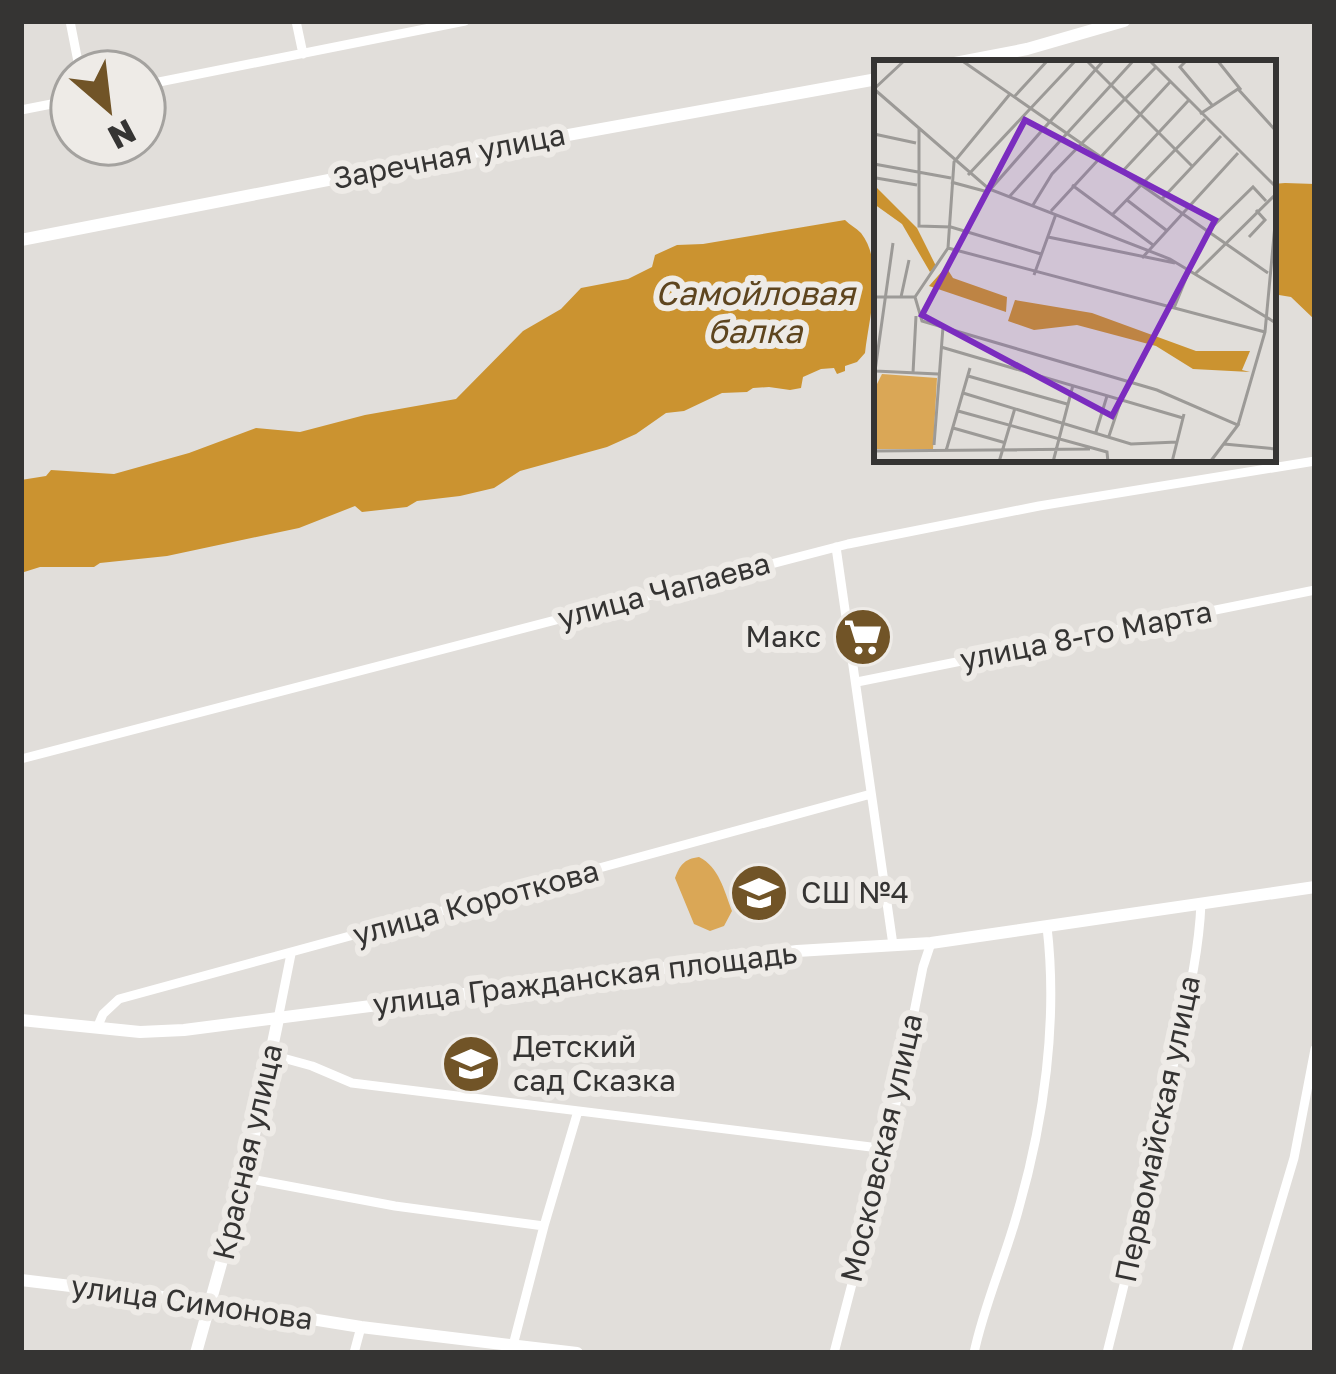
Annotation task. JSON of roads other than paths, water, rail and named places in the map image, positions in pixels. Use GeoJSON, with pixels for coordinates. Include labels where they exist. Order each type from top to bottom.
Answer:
{"type":"FeatureCollection","features":[{"type":"Feature","properties":{"kind":"street"},"geometry":{"type":"LineString","coordinates":[[296,21],[303,54]]}},
{"type":"Feature","properties":{"kind":"street"},"geometry":{"type":"LineString","coordinates":[[168,80],[465,21]]}},
{"type":"Feature","properties":{"kind":"street"},"geometry":{"type":"LineString","coordinates":[[970,60],[1124,21]]}},
{"type":"Feature","properties":{"kind":"street","name":"Заречная улица"},"geometry":{"type":"LineString","coordinates":[[21,239],[874,80]]}},
{"type":"Feature","properties":{"kind":"street","name":"улица Чапаева"},"geometry":{"type":"LineString","coordinates":[[21,759],[836,547],[1039,506],[1315,460]]}},
{"type":"Feature","properties":{"kind":"street"},"geometry":{"type":"LineString","coordinates":[[836,547],[893,945],[1315,887]]}},
{"type":"Feature","properties":{"kind":"street","name":"улица 8-го Марта"},"geometry":{"type":"LineString","coordinates":[[857,682],[1315,590]]}},
{"type":"Feature","properties":{"kind":"street","name":"улица Короткова"},"geometry":{"type":"LineString","coordinates":[[96,1030],[103,1014],[119,999],[871,794]]}},
{"type":"Feature","properties":{"kind":"street","name":"Первомайская улица"},"geometry":{"type":"LineString","coordinates":[[1107,1353],[1167,1098],[1199,938],[1201,903]]}},
{"type":"Feature","properties":{"kind":"street"},"geometry":{"type":"LineString","coordinates":[[974,1353],[1034,1151],[1048,1044],[1047,927]]}},
{"type":"Feature","properties":{"kind":"street","name":"Московская улица"},"geometry":{"type":"LineString","coordinates":[[834,1353],[887,1149],[931,943]]}},
{"type":"Feature","properties":{"kind":"street","name":"улица Гражданская площадь"},"geometry":{"type":"LineString","coordinates":[[278,1019],[803,950],[893,945]]}},
{"type":"Feature","properties":{"kind":"street"},"geometry":{"type":"LineString","coordinates":[[21,1020],[140,1032],[278,1019],[291,954]]}},
{"type":"Feature","properties":{"kind":"street","name":"Красная улица"},"geometry":{"type":"LineString","coordinates":[[196,1353],[245,1178],[278,1019]]}},
{"type":"Feature","properties":{"kind":"street"},"geometry":{"type":"LineString","coordinates":[[1236,1353],[1294,1158],[1315,1049]]}},
{"type":"Feature","properties":{"kind":"street"},"geometry":{"type":"LineString","coordinates":[[272,1055],[352,1083],[887,1149]]}},
{"type":"Feature","properties":{"kind":"street"},"geometry":{"type":"LineString","coordinates":[[512,1350],[578,1111]]}},
{"type":"Feature","properties":{"kind":"street"},"geometry":{"type":"LineString","coordinates":[[245,1178],[395,1206],[544,1226]]}},
{"type":"Feature","properties":{"kind":"street","name":"улица Симонова"},"geometry":{"type":"LineString","coordinates":[[21,1280],[212,1303],[512,1350],[577,1353]]}},
{"type":"Feature","properties":{"kind":"street"},"geometry":{"type":"LineString","coordinates":[[353,1353],[361,1327]]}},
{"type":"Feature","properties":{"kind":"water"},"geometry":{"type":"Polygon","coordinates":[[[1276,184],[1315,184],[1315,320],[1291,297],[1276,294],[1276,184]]]}},
{"type":"Feature","properties":{"kind":"water","name":"Самойловая балка"},"geometry":{"type":"Polygon","coordinates":[[[845,220],[868,246],[874,275],[865,353],[845,366],[845,371],[837,374],[834,368],[821,369],[803,377],[801,388],[790,390],[769,387],[722,393],[684,411],[666,413],[607,447],[520,471],[494,488],[417,501],[407,507],[362,512],[355,506],[299,528],[167,556],[94,567],[40,567],[21,573],[21,480],[46,476],[51,470],[114,474],[256,428],[300,432],[456,399],[523,331],[561,309],[581,288],[628,279],[652,267],[655,255],[677,245],[845,220]]]}},
{"type":"Feature","properties":{"kind":"place","name":"Макс"},"geometry":{"type":"Point","coordinates":[863,637]}},
{"type":"Feature","properties":{"kind":"place","name":"СШ №4"},"geometry":{"type":"Point","coordinates":[759,893]}},
{"type":"Feature","properties":{"kind":"place","name":"Детский сад Сказка"},"geometry":{"type":"Point","coordinates":[471,1064]}}]}
